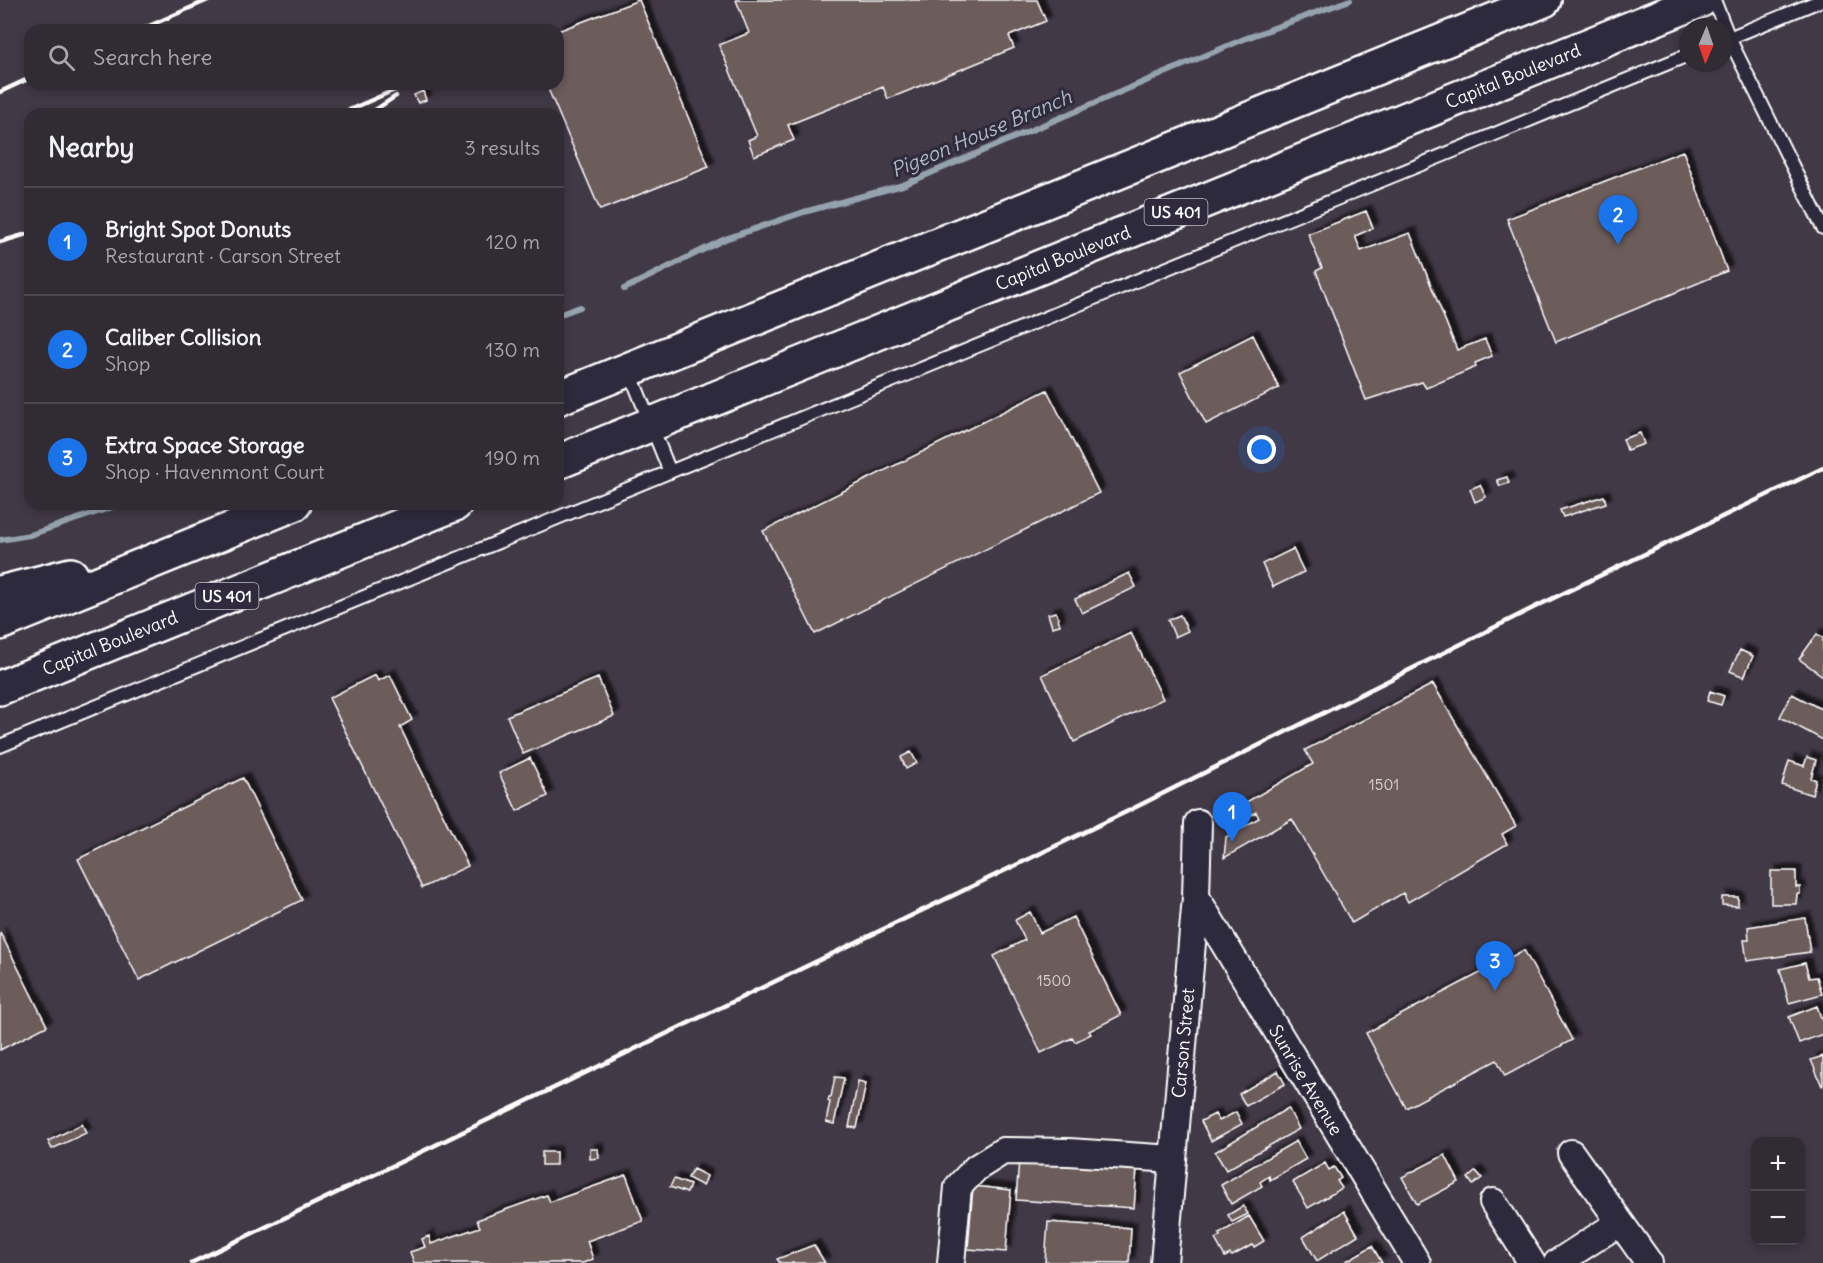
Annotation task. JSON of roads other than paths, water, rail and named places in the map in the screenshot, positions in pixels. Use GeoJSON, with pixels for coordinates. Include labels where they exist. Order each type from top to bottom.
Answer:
{"type":"FeatureCollection","features":[{"type":"Feature","properties":{"kind":"main road"},"geometry":{"type":"LineString","coordinates":[[564,396],[1544,0]]}},
{"type":"Feature","properties":{"kind":"main road","name":"Capital Boulevard"},"geometry":{"type":"LineString","coordinates":[[564,460],[1701,0]]}},
{"type":"Feature","properties":{"kind":"main road"},"geometry":{"type":"LineString","coordinates":[[0,623],[279,510]]}},
{"type":"Feature","properties":{"kind":"main road","name":"Capital Boulevard"},"geometry":{"type":"LineString","coordinates":[[0,688],[440,510]]}},
{"type":"Feature","properties":{"kind":"main road"},"geometry":{"type":"LineString","coordinates":[[0,593],[66,575],[147,564]]}},
{"type":"Feature","properties":{"kind":"street","name":"Carson Street"},"geometry":{"type":"LineString","coordinates":[[1164,1263],[1196,897],[1198,823]]}},
{"type":"Feature","properties":{"kind":"street","name":"Sunrise Avenue"},"geometry":{"type":"LineString","coordinates":[[1196,897],[1417,1263]]}},
{"type":"Feature","properties":{"kind":"street"},"geometry":{"type":"LineString","coordinates":[[951,1263],[958,1187],[976,1168],[1003,1151],[1069,1152],[1173,1159]]}},
{"type":"Feature","properties":{"kind":"street"},"geometry":{"type":"LineString","coordinates":[[1571,1153],[1649,1263]]}},
{"type":"Feature","properties":{"kind":"street"},"geometry":{"type":"LineString","coordinates":[[1493,1202],[1532,1263]]}},
{"type":"Feature","properties":{"kind":"street"},"geometry":{"type":"LineString","coordinates":[[1557,1263],[1619,1222]]}},
{"type":"Feature","properties":{"kind":"lane"},"geometry":{"type":"LineString","coordinates":[[1714,0],[1720,18]]}},
{"type":"Feature","properties":{"kind":"lane"},"geometry":{"type":"LineString","coordinates":[[1733,37],[1822,0]]}},
{"type":"Feature","properties":{"kind":"lane"},"geometry":{"type":"LineString","coordinates":[[1733,51],[1823,228]]}},
{"type":"Feature","properties":{"kind":"lane"},"geometry":{"type":"LineString","coordinates":[[0,746],[1679,59]]}},
{"type":"Feature","properties":{"kind":"lane"},"geometry":{"type":"LineString","coordinates":[[629,369],[670,472]]}},
{"type":"Feature","properties":{"kind":"waterway","name":"Pigeon House Branch"},"geometry":{"type":"LineString","coordinates":[[624,289],[725,239],[804,212],[903,185],[1244,39],[1350,0]]}},
{"type":"Feature","properties":{"kind":"waterway","name":"Pigeon House Branch"},"geometry":{"type":"LineString","coordinates":[[564,313],[580,307]]}},
{"type":"Feature","properties":{"kind":"waterway","name":"Pigeon House Branch"},"geometry":{"type":"LineString","coordinates":[[0,540],[30,535],[103,510]]}},
{"type":"Feature","properties":{"kind":"railway"},"geometry":{"type":"LineString","coordinates":[[154,24],[208,0]]}},
{"type":"Feature","properties":{"kind":"railway"},"geometry":{"type":"LineString","coordinates":[[0,92],[24,81]]}},
{"type":"Feature","properties":{"kind":"railway"},"geometry":{"type":"LineString","coordinates":[[354,108],[394,90]]}},
{"type":"Feature","properties":{"kind":"railway"},"geometry":{"type":"LineString","coordinates":[[378,108],[396,96]]}},
{"type":"Feature","properties":{"kind":"railway"},"geometry":{"type":"LineString","coordinates":[[0,242],[24,235]]}},
{"type":"Feature","properties":{"kind":"railway"},"geometry":{"type":"LineString","coordinates":[[191,1263],[1126,812],[1535,607],[1823,468]]}},
{"type":"Feature","properties":{"kind":"place","name":"Caliber Collision"},"geometry":{"type":"Point","coordinates":[1618,245]}},
{"type":"Feature","properties":{"kind":"place","name":"Bright Spot Donuts"},"geometry":{"type":"Point","coordinates":[1232,842]}},
{"type":"Feature","properties":{"kind":"place","name":"Extra Space Storage"},"geometry":{"type":"Point","coordinates":[1495,991]}}]}
